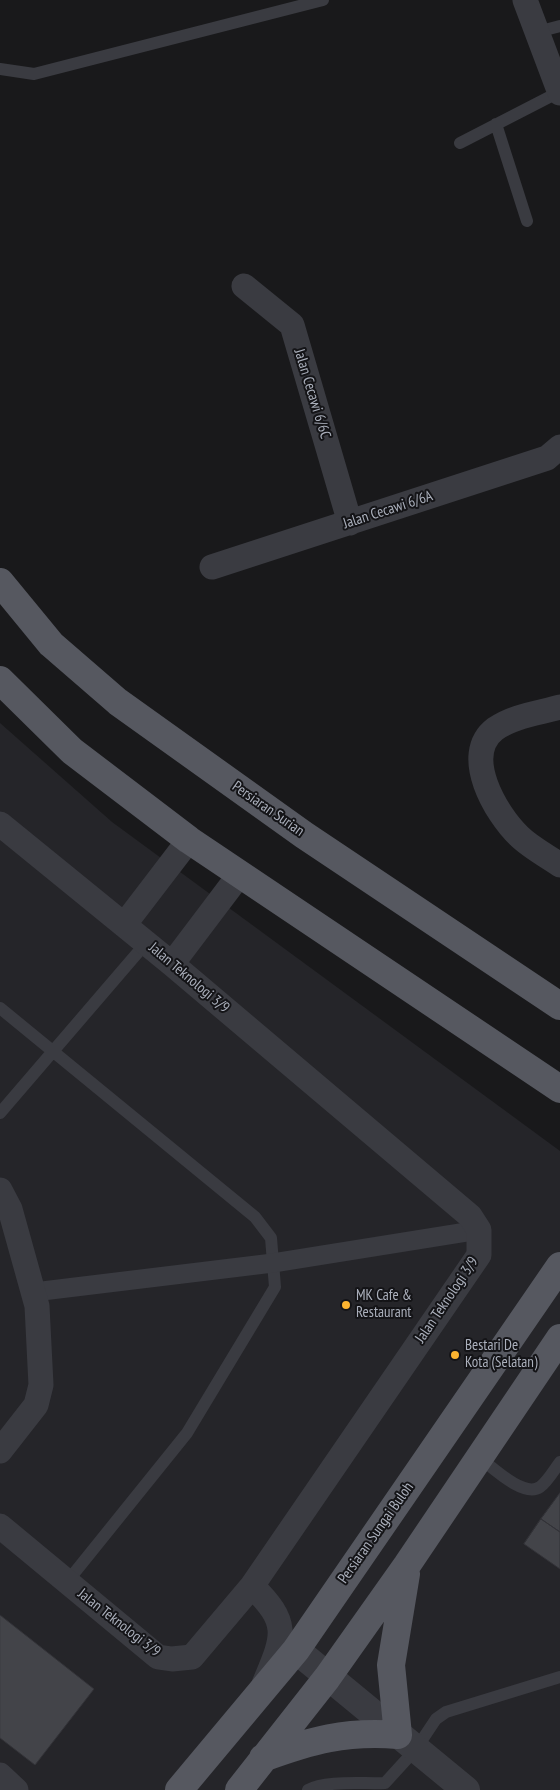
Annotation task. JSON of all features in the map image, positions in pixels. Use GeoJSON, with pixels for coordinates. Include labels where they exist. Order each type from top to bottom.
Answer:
{"type":"FeatureCollection","features":[{"type":"Feature","properties":{"kind":"main road","name":"Persiaran Surian"},"geometry":{"type":"LineString","coordinates":[[0,582],[50,644],[118,702],[304,835],[560,1006]]}},
{"type":"Feature","properties":{"kind":"main road"},"geometry":{"type":"LineString","coordinates":[[0,680],[72,751],[189,840],[560,1089]]}},
{"type":"Feature","properties":{"kind":"main road"},"geometry":{"type":"LineString","coordinates":[[512,1057],[560,1099]]}},
{"type":"Feature","properties":{"kind":"main road","name":"Persiaran Sungai Buloh"},"geometry":{"type":"LineString","coordinates":[[179,1790],[296,1650],[560,1266]]}},
{"type":"Feature","properties":{"kind":"main road"},"geometry":{"type":"LineString","coordinates":[[239,1790],[327,1678],[407,1565],[560,1338]]}},
{"type":"Feature","properties":{"kind":"main road"},"geometry":{"type":"LineString","coordinates":[[263,1758],[310,1741],[334,1736],[407,1742],[391,1665],[407,1565]]}},
{"type":"Feature","properties":{"kind":"street"},"geometry":{"type":"LineString","coordinates":[[524,0],[548,29],[560,93]]}},
{"type":"Feature","properties":{"kind":"street","name":"Jalan Cecawi 6/6C"},"geometry":{"type":"LineString","coordinates":[[244,286],[292,325],[350,523]]}},
{"type":"Feature","properties":{"kind":"street","name":"Jalan Cecawi 6/6A"},"geometry":{"type":"LineString","coordinates":[[212,567],[547,458],[560,447]]}},
{"type":"Feature","properties":{"kind":"street"},"geometry":{"type":"LineString","coordinates":[[560,707],[513,720],[494,730],[483,746],[481,765],[488,795],[519,836],[560,864]]}},
{"type":"Feature","properties":{"kind":"street","name":"Jalan Teknologi 3/9"},"geometry":{"type":"LineString","coordinates":[[0,824],[146,942],[470,1216],[479,1230],[479,1255],[252,1586],[192,1657],[172,1659],[158,1657],[0,1526]]}},
{"type":"Feature","properties":{"kind":"street"},"geometry":{"type":"LineString","coordinates":[[124,925],[189,840]]}},
{"type":"Feature","properties":{"kind":"street"},"geometry":{"type":"LineString","coordinates":[[172,964],[240,874]]}},
{"type":"Feature","properties":{"kind":"street"},"geometry":{"type":"LineString","coordinates":[[0,1190],[10,1209],[38,1306],[41,1385],[36,1405],[0,1451]]}},
{"type":"Feature","properties":{"kind":"street"},"geometry":{"type":"LineString","coordinates":[[34,1292],[273,1263],[479,1230]]}},
{"type":"Feature","properties":{"kind":"street"},"geometry":{"type":"LineString","coordinates":[[252,1586],[271,1605],[279,1619],[281,1634],[273,1664],[259,1696]]}},
{"type":"Feature","properties":{"kind":"street"},"geometry":{"type":"LineString","coordinates":[[296,1650],[327,1678],[466,1790]]}},
{"type":"Feature","properties":{"kind":"lane"},"geometry":{"type":"LineString","coordinates":[[0,69],[34,74],[323,0]]}},
{"type":"Feature","properties":{"kind":"lane"},"geometry":{"type":"LineString","coordinates":[[460,143],[560,93]]}},
{"type":"Feature","properties":{"kind":"lane"},"geometry":{"type":"LineString","coordinates":[[496,124],[527,221]]}},
{"type":"Feature","properties":{"kind":"lane"},"geometry":{"type":"LineString","coordinates":[[0,1113],[146,942]]}},
{"type":"Feature","properties":{"kind":"lane"},"geometry":{"type":"LineString","coordinates":[[0,1008],[255,1217],[271,1238],[275,1287],[187,1433],[67,1582]]}},
{"type":"Feature","properties":{"kind":"lane"},"geometry":{"type":"LineString","coordinates":[[480,1458],[523,1489],[534,1490],[542,1486],[560,1462]]}},
{"type":"Feature","properties":{"kind":"lane"},"geometry":{"type":"LineString","coordinates":[[308,1790],[314,1786],[385,1783],[407,1742],[446,1712],[560,1677]]}},
{"type":"Feature","properties":{"kind":"shaded area"},"geometry":{"type":"Polygon","coordinates":[[[0,723],[112,822],[560,1151],[560,1790],[0,1790],[0,723]]]}},
{"type":"Feature","properties":{"kind":"building"},"geometry":{"type":"Polygon","coordinates":[[[560,1493],[560,1532],[541,1519],[560,1493]]]}},
{"type":"Feature","properties":{"kind":"building"},"geometry":{"type":"Polygon","coordinates":[[[541,1519],[560,1532],[560,1569],[524,1544],[541,1519]]]}},
{"type":"Feature","properties":{"kind":"building"},"geometry":{"type":"Polygon","coordinates":[[[0,1615],[94,1689],[35,1765],[0,1738],[0,1615]]]}},
{"type":"Feature","properties":{"kind":"place","name":"MK Cafe & Restaurant"},"geometry":{"type":"Point","coordinates":[346,1305]}},
{"type":"Feature","properties":{"kind":"place","name":"Bestari De Kota (Selatan)"},"geometry":{"type":"Point","coordinates":[455,1355]}}]}
